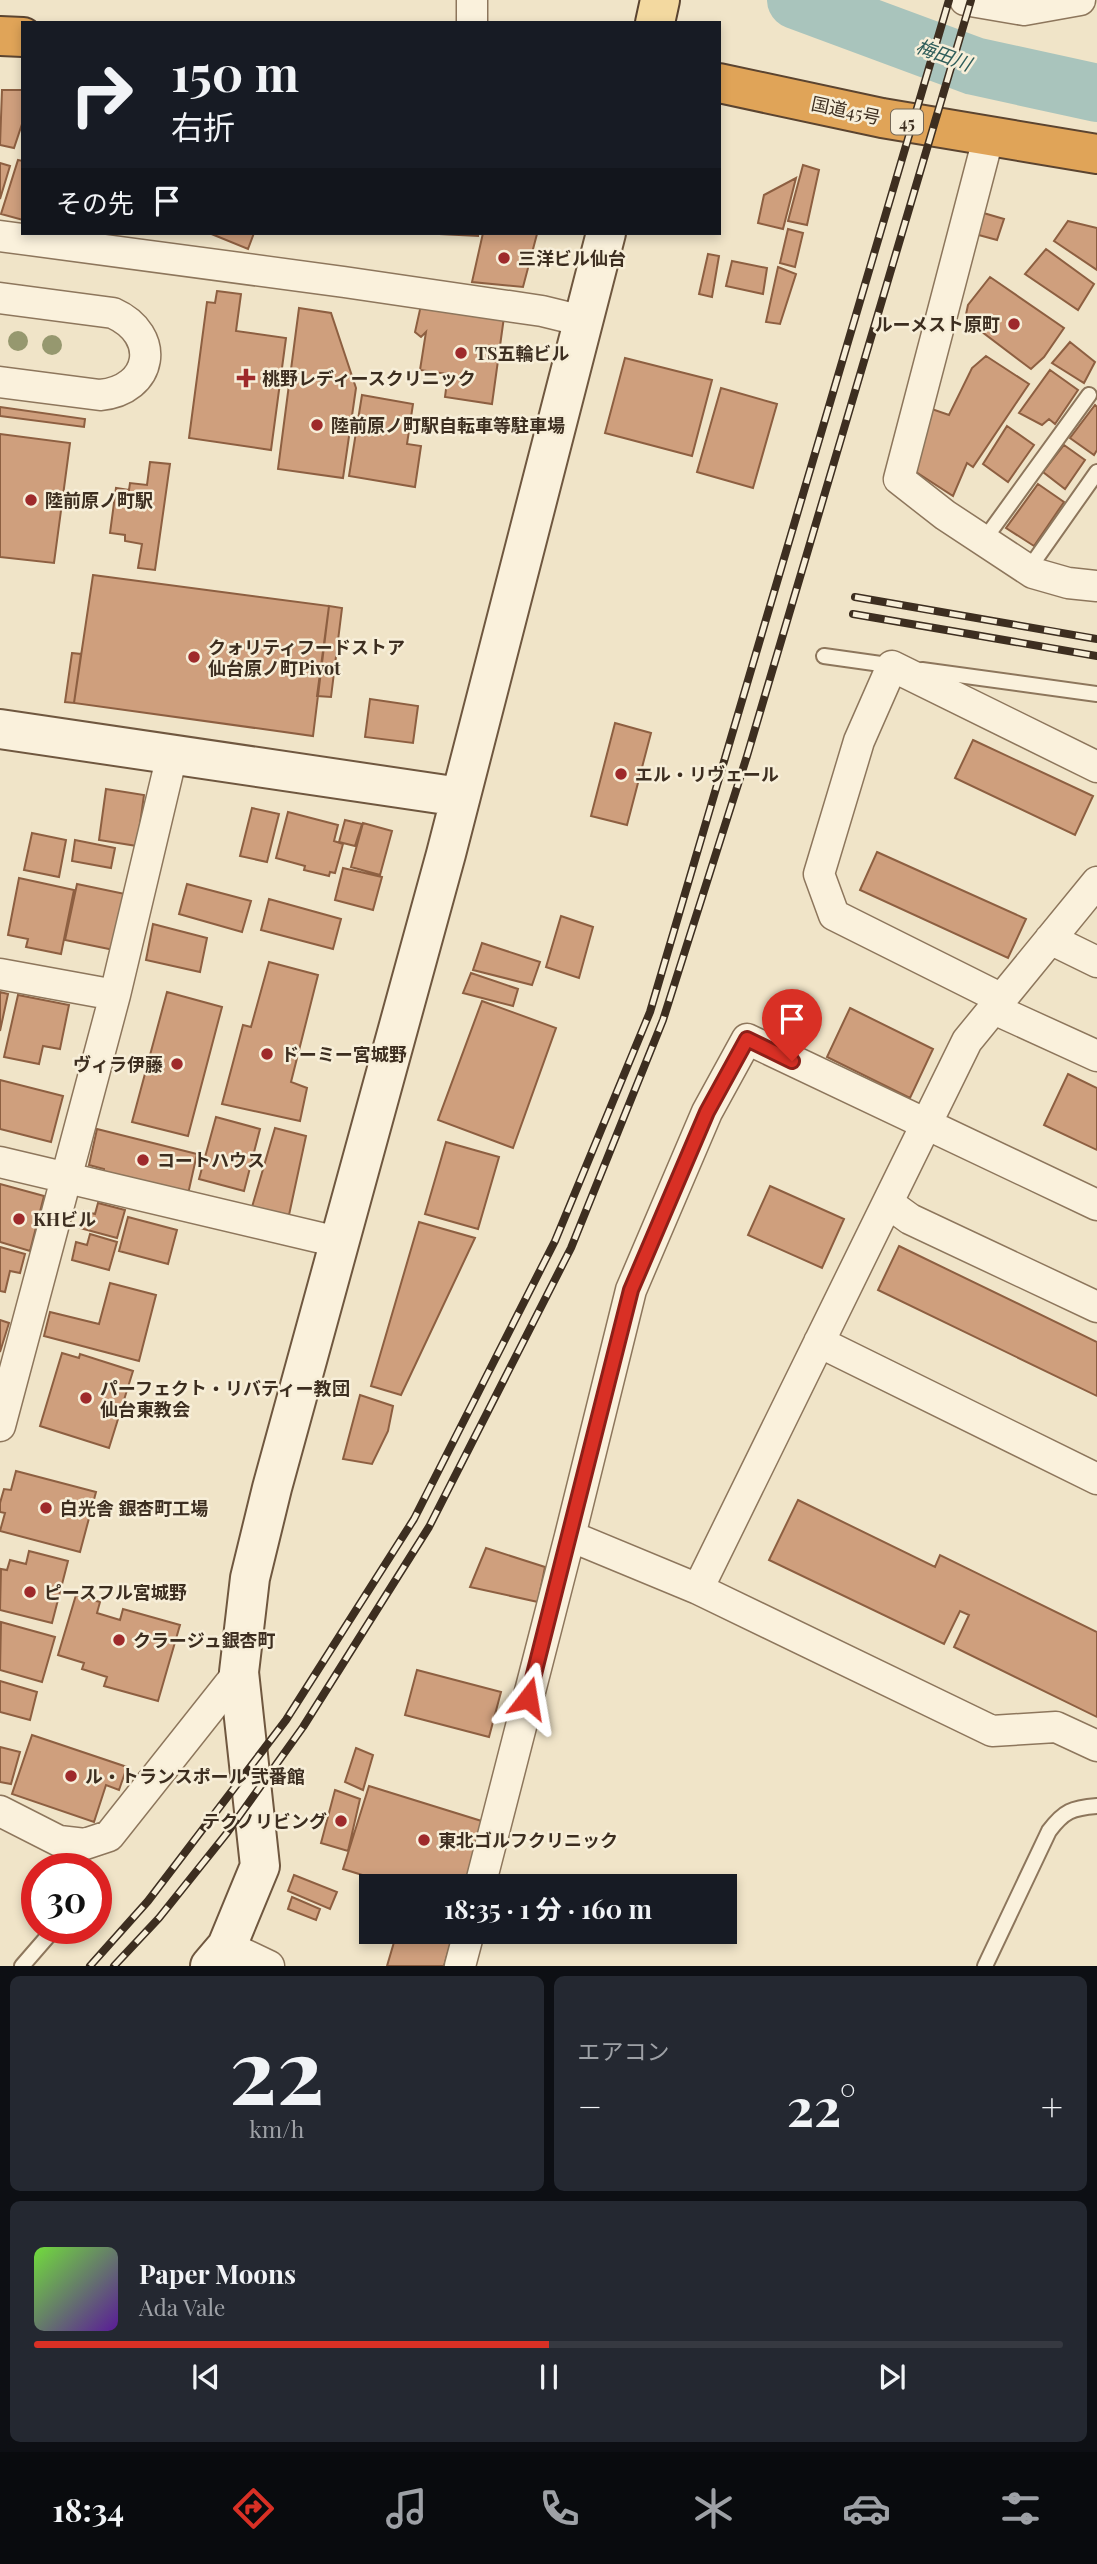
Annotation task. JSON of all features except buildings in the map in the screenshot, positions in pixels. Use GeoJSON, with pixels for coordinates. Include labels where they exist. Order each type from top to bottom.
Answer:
{"type":"FeatureCollection","features":[{"type":"Feature","properties":{"kind":"highway"},"geometry":{"type":"LineString","coordinates":[[0,36],[21,37]]}},
{"type":"Feature","properties":{"kind":"highway","name":"国道45号"},"geometry":{"type":"LineString","coordinates":[[721,83],[882,118],[1097,154]]}},
{"type":"Feature","properties":{"kind":"main road"},"geometry":{"type":"LineString","coordinates":[[655,21],[660,0]]}},
{"type":"Feature","properties":{"kind":"street"},"geometry":{"type":"LineString","coordinates":[[472,0],[472,21]]}},
{"type":"Feature","properties":{"kind":"street"},"geometry":{"type":"LineString","coordinates":[[965,0],[1024,10],[1080,0]]}},
{"type":"Feature","properties":{"kind":"street"},"geometry":{"type":"LineString","coordinates":[[989,135],[899,479],[1033,573],[1068,583],[1097,586]]}},
{"type":"Feature","properties":{"kind":"street"},"geometry":{"type":"LineString","coordinates":[[269,1965],[218,1956],[260,1866],[239,1672],[250,1578],[338,1242],[446,854],[605,235]]}},
{"type":"Feature","properties":{"kind":"street"},"geometry":{"type":"LineString","coordinates":[[0,236],[344,282],[542,311],[583,321]]}},
{"type":"Feature","properties":{"kind":"street"},"geometry":{"type":"LineString","coordinates":[[0,298],[113,313],[136,328],[143,340],[146,354],[144,367],[137,379],[114,394],[100,395],[0,382]]}},
{"type":"Feature","properties":{"kind":"street"},"geometry":{"type":"LineString","coordinates":[[1097,767],[892,666],[859,741],[819,874],[834,915],[1097,1056]]}},
{"type":"Feature","properties":{"kind":"street"},"geometry":{"type":"LineString","coordinates":[[0,729],[460,797]]}},
{"type":"Feature","properties":{"kind":"street"},"geometry":{"type":"LineString","coordinates":[[0,1426],[115,995],[172,755]]}},
{"type":"Feature","properties":{"kind":"street"},"geometry":{"type":"LineString","coordinates":[[698,1590],[967,1041],[1097,882]]}},
{"type":"Feature","properties":{"kind":"street"},"geometry":{"type":"LineString","coordinates":[[1050,939],[1097,962]]}},
{"type":"Feature","properties":{"kind":"street"},"geometry":{"type":"LineString","coordinates":[[0,974],[115,995]]}},
{"type":"Feature","properties":{"kind":"street"},"geometry":{"type":"LineString","coordinates":[[483,1874],[631,1290],[707,1112],[747,1039],[1097,1205]]}},
{"type":"Feature","properties":{"kind":"street"},"geometry":{"type":"LineString","coordinates":[[0,1162],[338,1242]]}},
{"type":"Feature","properties":{"kind":"street"},"geometry":{"type":"LineString","coordinates":[[888,1203],[911,1219],[1097,1307]]}},
{"type":"Feature","properties":{"kind":"street"},"geometry":{"type":"LineString","coordinates":[[819,1342],[1097,1479]]}},
{"type":"Feature","properties":{"kind":"street"},"geometry":{"type":"LineString","coordinates":[[570,1536],[698,1590],[992,1731],[1056,1727],[1097,1746]]}},
{"type":"Feature","properties":{"kind":"street"},"geometry":{"type":"LineString","coordinates":[[78,1853],[85,1844],[109,1836],[239,1672]]}},
{"type":"Feature","properties":{"kind":"street"},"geometry":{"type":"LineString","coordinates":[[0,1811],[59,1841],[73,1853]]}},
{"type":"Feature","properties":{"kind":"street"},"geometry":{"type":"LineString","coordinates":[[460,1965],[466,1944]]}},
{"type":"Feature","properties":{"kind":"lane"},"geometry":{"type":"LineString","coordinates":[[984,540],[1089,395]]}},
{"type":"Feature","properties":{"kind":"lane"},"geometry":{"type":"LineString","coordinates":[[1028,570],[1097,472]]}},
{"type":"Feature","properties":{"kind":"lane"},"geometry":{"type":"LineString","coordinates":[[824,656],[1097,694]]}},
{"type":"Feature","properties":{"kind":"lane"},"geometry":{"type":"LineString","coordinates":[[985,1965],[1049,1831],[1061,1816],[1077,1808],[1097,1806]]}},
{"type":"Feature","properties":{"kind":"lane"},"geometry":{"type":"LineString","coordinates":[[22,1965],[41,1944]]}},
{"type":"Feature","properties":{"kind":"waterway","name":"梅田川"},"geometry":{"type":"LineString","coordinates":[[796,0],[974,66],[1097,93]]}},
{"type":"Feature","properties":{"kind":"railway"},"geometry":{"type":"LineString","coordinates":[[90,1966],[148,1901],[286,1720],[414,1519],[555,1241],[650,1012],[949,0]]}},
{"type":"Feature","properties":{"kind":"railway"},"geometry":{"type":"LineString","coordinates":[[114,1966],[159,1918],[227,1833],[303,1727],[429,1527],[571,1248],[663,1020],[747,756],[971,0]]}},
{"type":"Feature","properties":{"kind":"railway"},"geometry":{"type":"LineString","coordinates":[[855,597],[1097,639]]}},
{"type":"Feature","properties":{"kind":"railway"},"geometry":{"type":"LineString","coordinates":[[853,614],[1097,656]]}},
{"type":"Feature","properties":{"kind":"place","name":"三洋ビル仙台"},"geometry":{"type":"Point","coordinates":[504,258]}},
{"type":"Feature","properties":{"kind":"place","name":"ルーメスト原町"},"geometry":{"type":"Point","coordinates":[1014,324]}},
{"type":"Feature","properties":{"kind":"place","name":"TS五輪ビル"},"geometry":{"type":"Point","coordinates":[461,353]}},
{"type":"Feature","properties":{"kind":"place","name":"桃野レディースクリニック"},"geometry":{"type":"Point","coordinates":[246,378]}},
{"type":"Feature","properties":{"kind":"place","name":"陸前原ノ町駅自転車等駐車場"},"geometry":{"type":"Point","coordinates":[317,425]}},
{"type":"Feature","properties":{"kind":"place","name":"陸前原ノ町駅"},"geometry":{"type":"Point","coordinates":[31,500]}},
{"type":"Feature","properties":{"kind":"place","name":"クォリティフードストア 仙台原ノ町Pivot"},"geometry":{"type":"Point","coordinates":[194,657]}},
{"type":"Feature","properties":{"kind":"place","name":"エル・リヴェール"},"geometry":{"type":"Point","coordinates":[621,774]}},
{"type":"Feature","properties":{"kind":"place","name":"ドーミー宮城野"},"geometry":{"type":"Point","coordinates":[267,1054]}},
{"type":"Feature","properties":{"kind":"place","name":"ヴィラ伊藤"},"geometry":{"type":"Point","coordinates":[177,1064]}},
{"type":"Feature","properties":{"kind":"place","name":"コートハウス"},"geometry":{"type":"Point","coordinates":[143,1160]}},
{"type":"Feature","properties":{"kind":"place","name":"KHビル"},"geometry":{"type":"Point","coordinates":[19,1219]}},
{"type":"Feature","properties":{"kind":"place","name":"パーフェクト・リバティー教団 仙台東教会"},"geometry":{"type":"Point","coordinates":[86,1398]}},
{"type":"Feature","properties":{"kind":"place","name":"白光舎 銀杏町工場"},"geometry":{"type":"Point","coordinates":[46,1508]}},
{"type":"Feature","properties":{"kind":"place","name":"ピースフル宮城野"},"geometry":{"type":"Point","coordinates":[30,1592]}},
{"type":"Feature","properties":{"kind":"place","name":"クラージュ銀杏町"},"geometry":{"type":"Point","coordinates":[119,1640]}},
{"type":"Feature","properties":{"kind":"place","name":"ル・トランスポール 弐番館"},"geometry":{"type":"Point","coordinates":[71,1776]}},
{"type":"Feature","properties":{"kind":"place","name":"テクノリビング"},"geometry":{"type":"Point","coordinates":[341,1821]}},
{"type":"Feature","properties":{"kind":"place","name":"東北ゴルフクリニック"},"geometry":{"type":"Point","coordinates":[424,1840]}},
{"type":"Feature","properties":{"kind":"route"},"geometry":{"type":"LineString","coordinates":[[528,1698],[631,1290],[707,1112],[747,1039],[792,1061]]}}]}
